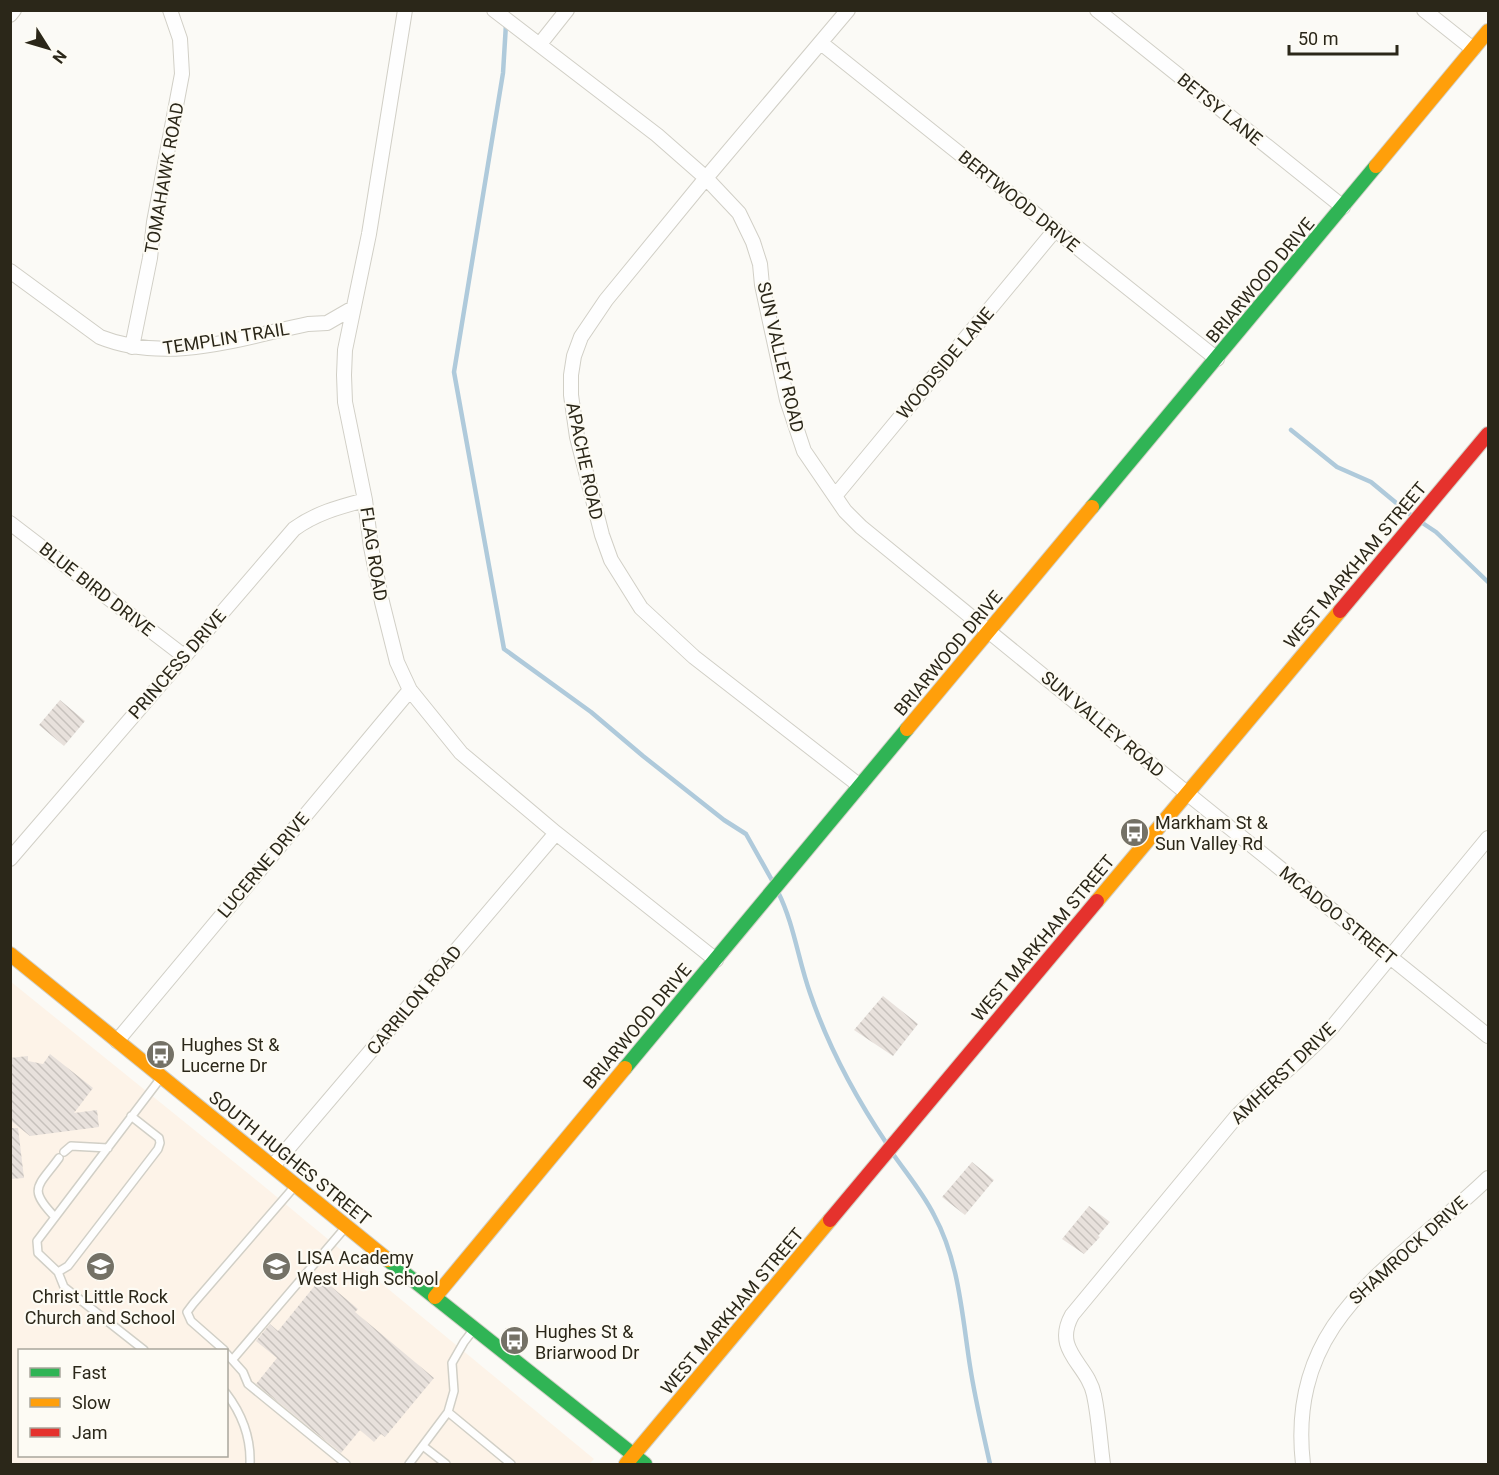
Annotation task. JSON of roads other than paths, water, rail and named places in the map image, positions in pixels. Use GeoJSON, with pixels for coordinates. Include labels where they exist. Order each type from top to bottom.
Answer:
{"type":"FeatureCollection","features":[{"type":"Feature","properties":{"kind":"street"},"geometry":{"type":"LineString","coordinates":[[10,15],[14,10]]}},
{"type":"Feature","properties":{"kind":"street","name":"TOMAHAWK ROAD"},"geometry":{"type":"LineString","coordinates":[[132,347],[182,74],[183,57],[180,39],[170,10]]}},
{"type":"Feature","properties":{"kind":"street","name":"FLAG ROAD"},"geometry":{"type":"LineString","coordinates":[[405,10],[369,234],[345,350],[345,402],[365,500],[382,602],[398,662],[410,690],[460,753],[556,833],[716,960]]}},
{"type":"Feature","properties":{"kind":"street"},"geometry":{"type":"LineString","coordinates":[[540,44],[567,10]]}},
{"type":"Feature","properties":{"kind":"street","name":"APACHE ROAD"},"geometry":{"type":"LineString","coordinates":[[848,10],[606,300],[581,337],[574,356],[571,395],[577,437],[594,508],[611,560],[640,608],[704,664],[860,786]]}},
{"type":"Feature","properties":{"kind":"street","name":"BETSY LANE"},"geometry":{"type":"LineString","coordinates":[[1097,10],[1343,207]]}},
{"type":"Feature","properties":{"kind":"street"},"geometry":{"type":"LineString","coordinates":[[1424,10],[1473,49]]}},
{"type":"Feature","properties":{"kind":"street","name":"SUN VALLEY ROAD"},"geometry":{"type":"LineString","coordinates":[[496,11],[657,135],[706,178],[739,213],[753,242],[760,264],[762,285],[795,426],[804,451],[845,511],[1188,794]]}},
{"type":"Feature","properties":{"kind":"street","name":"BRIARWOOD DRIVE"},"geometry":{"type":"LineString","coordinates":[[435,1297],[1488,31]]}},
{"type":"Feature","properties":{"kind":"street","name":"BERTWOOD DRIVE"},"geometry":{"type":"LineString","coordinates":[[821,43],[1217,359]]}},
{"type":"Feature","properties":{"kind":"street","name":"WOODSIDE LANE"},"geometry":{"type":"LineString","coordinates":[[835,496],[1055,230]]}},
{"type":"Feature","properties":{"kind":"street","name":"TEMPLIN TRAIL"},"geometry":{"type":"LineString","coordinates":[[10,271],[93,333],[115,343],[158,350],[180,349],[308,324],[327,323],[353,308]]}},
{"type":"Feature","properties":{"kind":"street","name":"WEST MARKHAM STREET"},"geometry":{"type":"LineString","coordinates":[[630,1460],[1488,434]]}},
{"type":"Feature","properties":{"kind":"street","name":"PRINCESS DRIVE"},"geometry":{"type":"LineString","coordinates":[[10,859],[294,529],[323,512],[365,500]]}},
{"type":"Feature","properties":{"kind":"street","name":"BLUE BIRD DRIVE"},"geometry":{"type":"LineString","coordinates":[[10,522],[184,656]]}},
{"type":"Feature","properties":{"kind":"street","name":"LUCERNE DRIVE"},"geometry":{"type":"LineString","coordinates":[[117,1041],[410,690]]}},
{"type":"Feature","properties":{"kind":"street","name":"MCADOO STREET"},"geometry":{"type":"LineString","coordinates":[[1188,794],[1488,1036]]}},
{"type":"Feature","properties":{"kind":"street","name":"CARRILON ROAD"},"geometry":{"type":"LineString","coordinates":[[273,1166],[556,833]]}},
{"type":"Feature","properties":{"kind":"street","name":"AMHERST DRIVE"},"geometry":{"type":"LineString","coordinates":[[1103,1464],[1094,1394],[1090,1380],[1072,1356],[1067,1342],[1066,1330],[1072,1315],[1236,1117],[1267,1086],[1312,1048],[1356,1000],[1488,838]]}},
{"type":"Feature","properties":{"kind":"street","name":"SOUTH HUGHES STREET"},"geometry":{"type":"LineString","coordinates":[[10,954],[475,1329],[630,1460],[645,1464]]}},
{"type":"Feature","properties":{"kind":"street","name":"SHAMROCK DRIVE"},"geometry":{"type":"LineString","coordinates":[[1303,1464],[1301,1432],[1307,1384],[1314,1361],[1335,1320],[1358,1293],[1488,1178]]}},
{"type":"Feature","properties":{"kind":"lane"},"geometry":{"type":"LineString","coordinates":[[143,1349],[64,1287],[58,1272],[38,1253],[37,1241],[161,1077]]}},
{"type":"Feature","properties":{"kind":"lane"},"geometry":{"type":"LineString","coordinates":[[58,1272],[68,1266],[158,1149],[159,1138],[131,1116]]}},
{"type":"Feature","properties":{"kind":"lane"},"geometry":{"type":"LineString","coordinates":[[55,1217],[40,1201],[38,1194],[39,1186],[62,1155],[71,1146],[108,1148]]}},
{"type":"Feature","properties":{"kind":"lane"},"geometry":{"type":"LineString","coordinates":[[222,1349],[191,1321],[187,1312],[296,1185]]}},
{"type":"Feature","properties":{"kind":"lane"},"geometry":{"type":"LineString","coordinates":[[233,1359],[345,1226]]}},
{"type":"Feature","properties":{"kind":"lane"},"geometry":{"type":"LineString","coordinates":[[409,1464],[448,1412],[454,1391],[452,1363],[464,1342],[475,1329]]}},
{"type":"Feature","properties":{"kind":"lane"},"geometry":{"type":"LineString","coordinates":[[228,1355],[243,1372],[248,1384],[346,1464]]}},
{"type":"Feature","properties":{"kind":"lane"},"geometry":{"type":"LineString","coordinates":[[228,1396],[235,1405],[248,1436],[250,1464]]}},
{"type":"Feature","properties":{"kind":"lane"},"geometry":{"type":"LineString","coordinates":[[448,1412],[511,1464]]}},
{"type":"Feature","properties":{"kind":"lane"},"geometry":{"type":"LineString","coordinates":[[423,1446],[446,1464]]}},
{"type":"Feature","properties":{"kind":"waterway"},"geometry":{"type":"LineString","coordinates":[[506,24],[503,73],[454,372],[504,649],[591,712],[724,820],[746,834],[773,882]]}},
{"type":"Feature","properties":{"kind":"waterway"},"geometry":{"type":"LineString","coordinates":[[1291,430],[1337,467],[1371,482],[1412,516]]}},
{"type":"Feature","properties":{"kind":"waterway"},"geometry":{"type":"LineString","coordinates":[[1421,522],[1436,532],[1488,582]]}},
{"type":"Feature","properties":{"kind":"waterway"},"geometry":{"type":"LineString","coordinates":[[778,892],[788,916],[810,993],[825,1032],[854,1090],[887,1144]]}},
{"type":"Feature","properties":{"kind":"waterway"},"geometry":{"type":"LineString","coordinates":[[893,1154],[930,1207],[949,1251],[990,1464]]}},
{"type":"Feature","properties":{"kind":"place","name":"Markham St & Sun Valley Rd"},"geometry":{"type":"Point","coordinates":[1134,832]}},
{"type":"Feature","properties":{"kind":"place","name":"Hughes St & Lucerne Dr"},"geometry":{"type":"Point","coordinates":[160,1054]}},
{"type":"Feature","properties":{"kind":"place","name":"Christ Little Rock Church and School"},"geometry":{"type":"Point","coordinates":[100,1267]}},
{"type":"Feature","properties":{"kind":"place","name":"LISA Academy West High School"},"geometry":{"type":"Point","coordinates":[276,1267]}},
{"type":"Feature","properties":{"kind":"place","name":"Hughes St & Briarwood Dr"},"geometry":{"type":"Point","coordinates":[514,1341]}}]}
